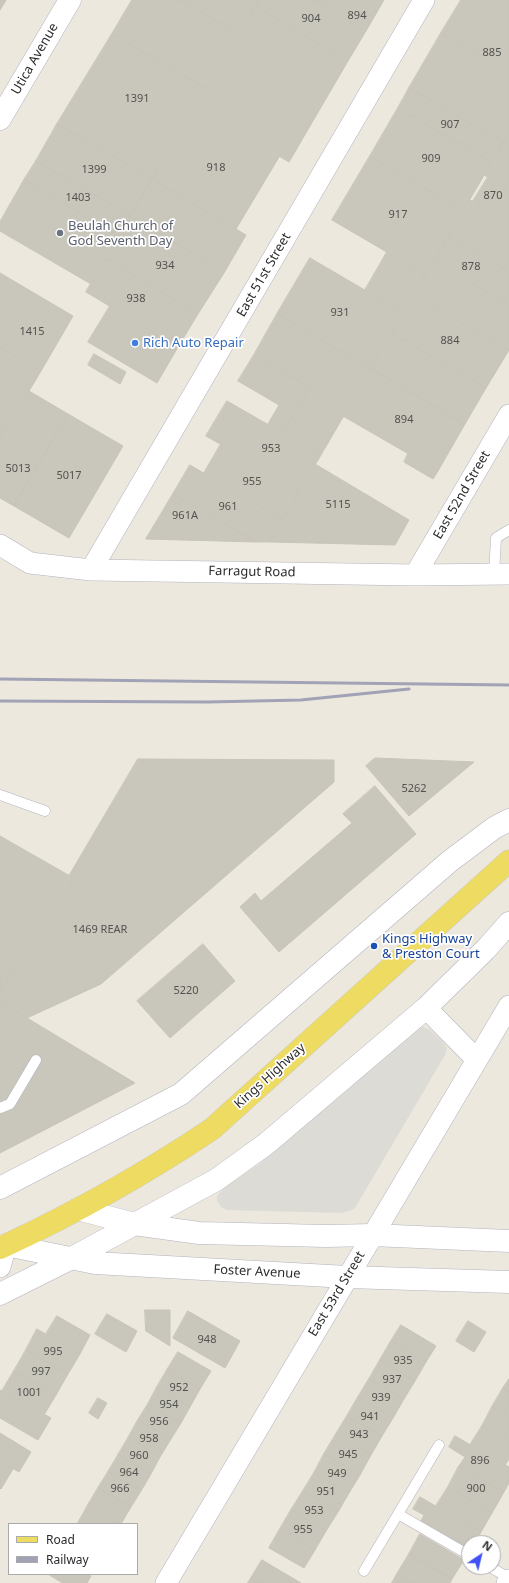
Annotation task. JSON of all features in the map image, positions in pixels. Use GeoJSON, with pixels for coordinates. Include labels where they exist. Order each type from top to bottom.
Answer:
{"type":"FeatureCollection","features":[{"type":"Feature","properties":{"kind":"main road","name":"Kings Highway"},"geometry":{"type":"LineString","coordinates":[[3,1247],[78,1209],[175,1154],[212,1129],[509,861]]}},
{"type":"Feature","properties":{"kind":"street","name":"Utica Avenue"},"geometry":{"type":"LineString","coordinates":[[0,119],[70,0]]}},
{"type":"Feature","properties":{"kind":"street","name":"East 51st Street"},"geometry":{"type":"LineString","coordinates":[[91,570],[424,0]]}},
{"type":"Feature","properties":{"kind":"street","name":"East 52nd Street"},"geometry":{"type":"LineString","coordinates":[[415,574],[509,415]]}},
{"type":"Feature","properties":{"kind":"street","name":"Farragut Road"},"geometry":{"type":"LineString","coordinates":[[0,545],[30,563],[91,570],[501,574]]}},
{"type":"Feature","properties":{"kind":"street"},"geometry":{"type":"LineString","coordinates":[[0,1188],[181,1094],[450,861],[494,828],[509,820]]}},
{"type":"Feature","properties":{"kind":"street"},"geometry":{"type":"LineString","coordinates":[[0,1294],[70,1259],[216,1180],[266,1144],[426,1008],[486,949],[509,923]]}},
{"type":"Feature","properties":{"kind":"street","name":"East 53rd Street"},"geometry":{"type":"LineString","coordinates":[[166,1583],[509,1006]]}},
{"type":"Feature","properties":{"kind":"street"},"geometry":{"type":"LineString","coordinates":[[426,1008],[477,1060]]}},
{"type":"Feature","properties":{"kind":"street"},"geometry":{"type":"LineString","coordinates":[[78,1209],[134,1224],[199,1233],[326,1236],[372,1235],[509,1241]]}},
{"type":"Feature","properties":{"kind":"street"},"geometry":{"type":"LineString","coordinates":[[0,1267],[3,1247]]}},
{"type":"Feature","properties":{"kind":"street","name":"Foster Avenue"},"geometry":{"type":"LineString","coordinates":[[3,1247],[94,1263],[347,1277],[509,1282]]}},
{"type":"Feature","properties":{"kind":"street"},"geometry":{"type":"LineString","coordinates":[[507,1583],[509,1579]]}},
{"type":"Feature","properties":{"kind":"lane"},"geometry":{"type":"LineString","coordinates":[[501,574],[496,538],[509,530]]}},
{"type":"Feature","properties":{"kind":"lane"},"geometry":{"type":"LineString","coordinates":[[0,795],[45,811]]}},
{"type":"Feature","properties":{"kind":"lane"},"geometry":{"type":"LineString","coordinates":[[0,1108],[10,1104],[36,1060]]}},
{"type":"Feature","properties":{"kind":"lane"},"geometry":{"type":"LineString","coordinates":[[364,1571],[439,1445]]}},
{"type":"Feature","properties":{"kind":"lane"},"geometry":{"type":"LineString","coordinates":[[398,1514],[461,1550]]}},
{"type":"Feature","properties":{"kind":"shaded area"},"geometry":{"type":"Polygon","coordinates":[[[423,1027],[430,1030],[442,1041],[447,1048],[445,1055],[355,1208],[341,1213],[227,1210],[221,1207],[217,1201],[217,1196],[224,1188],[259,1164],[417,1029],[423,1027]]]}},
{"type":"Feature","properties":{"kind":"building"},"geometry":{"type":"Polygon","coordinates":[[[0,0],[6,0],[0,10],[0,0]]]}},
{"type":"Feature","properties":{"kind":"building"},"geometry":{"type":"Polygon","coordinates":[[[132,0],[181,0],[239,34],[207,89],[112,34],[132,0]]]}},
{"type":"Feature","properties":{"kind":"building"},"geometry":{"type":"Polygon","coordinates":[[[181,0],[260,0],[239,34],[181,0]]]}},
{"type":"Feature","properties":{"kind":"building"},"geometry":{"type":"Polygon","coordinates":[[[260,0],[313,0],[366,31],[348,61],[256,6],[260,0]]]}},
{"type":"Feature","properties":{"kind":"building"},"geometry":{"type":"Polygon","coordinates":[[[313,0],[384,0],[366,31],[313,0]]]}},
{"type":"Feature","properties":{"kind":"building"},"geometry":{"type":"Polygon","coordinates":[[[461,0],[509,0],[509,72],[441,33],[461,0]]]}},
{"type":"Feature","properties":{"kind":"building"},"geometry":{"type":"Polygon","coordinates":[[[256,6],[348,61],[289,162],[196,108],[256,6]]]}},
{"type":"Feature","properties":{"kind":"building"},"geometry":{"type":"Polygon","coordinates":[[[441,33],[509,72],[509,132],[503,142],[409,88],[441,33]]]}},
{"type":"Feature","properties":{"kind":"building"},"geometry":{"type":"Polygon","coordinates":[[[112,34],[207,89],[152,179],[57,124],[112,34]]]}},
{"type":"Feature","properties":{"kind":"building"},"geometry":{"type":"Polygon","coordinates":[[[409,88],[503,142],[492,162],[398,108],[409,88]]]}},
{"type":"Feature","properties":{"kind":"building"},"geometry":{"type":"Polygon","coordinates":[[[196,108],[279,157],[236,229],[152,179],[196,108]]]}},
{"type":"Feature","properties":{"kind":"building"},"geometry":{"type":"Polygon","coordinates":[[[398,108],[492,162],[463,211],[370,156],[398,108]]]}},
{"type":"Feature","properties":{"kind":"building"},"geometry":{"type":"Polygon","coordinates":[[[57,124],[152,179],[131,216],[36,161],[57,124]]]}},
{"type":"Feature","properties":{"kind":"building"},"geometry":{"type":"Polygon","coordinates":[[[509,132],[509,190],[484,175],[509,132]]]}},
{"type":"Feature","properties":{"kind":"building"},"geometry":{"type":"Polygon","coordinates":[[[370,156],[463,211],[426,275],[332,220],[370,156]]]}},
{"type":"Feature","properties":{"kind":"building"},"geometry":{"type":"Polygon","coordinates":[[[36,161],[131,216],[119,236],[24,180],[36,161]]]}},
{"type":"Feature","properties":{"kind":"building"},"geometry":{"type":"Polygon","coordinates":[[[488,177],[509,190],[509,222],[473,201],[488,177]]]}},
{"type":"Feature","properties":{"kind":"building"},"geometry":{"type":"Polygon","coordinates":[[[152,179],[246,235],[224,273],[131,216],[152,179]]]}},
{"type":"Feature","properties":{"kind":"building","name":"Beulah Church of God Seventh Day"},"geometry":{"type":"Polygon","coordinates":[[[24,180],[119,236],[91,284],[0,231],[0,222],[24,180]]]}},
{"type":"Feature","properties":{"kind":"building"},"geometry":{"type":"Polygon","coordinates":[[[470,200],[509,222],[509,272],[448,237],[470,200]]]}},
{"type":"Feature","properties":{"kind":"building"},"geometry":{"type":"Polygon","coordinates":[[[131,216],[224,273],[198,314],[106,258],[131,216]]]}},
{"type":"Feature","properties":{"kind":"building"},"geometry":{"type":"Polygon","coordinates":[[[448,237],[509,272],[509,305],[434,261],[448,237]]]}},
{"type":"Feature","properties":{"kind":"building"},"geometry":{"type":"Polygon","coordinates":[[[387,252],[426,275],[404,313],[365,290],[387,252]]]}},
{"type":"Feature","properties":{"kind":"building"},"geometry":{"type":"Polygon","coordinates":[[[106,258],[198,314],[178,347],[86,292],[106,258]]]}},
{"type":"Feature","properties":{"kind":"building"},"geometry":{"type":"Polygon","coordinates":[[[310,258],[404,313],[371,369],[277,314],[310,258]]]}},
{"type":"Feature","properties":{"kind":"building"},"geometry":{"type":"Polygon","coordinates":[[[434,261],[509,305],[509,350],[414,295],[434,261]]]}},
{"type":"Feature","properties":{"kind":"building"},"geometry":{"type":"Polygon","coordinates":[[[0,273],[73,316],[41,371],[0,347],[0,273]]]}},
{"type":"Feature","properties":{"kind":"building"},"geometry":{"type":"Polygon","coordinates":[[[414,295],[509,350],[486,388],[392,333],[414,295]]]}},
{"type":"Feature","properties":{"kind":"building"},"geometry":{"type":"Polygon","coordinates":[[[110,306],[178,347],[157,383],[88,342],[110,306]]]}},
{"type":"Feature","properties":{"kind":"building"},"geometry":{"type":"Polygon","coordinates":[[[277,314],[371,369],[321,455],[283,433],[310,388],[254,355],[277,314]]]}},
{"type":"Feature","properties":{"kind":"building"},"geometry":{"type":"Polygon","coordinates":[[[392,333],[486,388],[465,424],[371,369],[392,333]]]}},
{"type":"Feature","properties":{"kind":"building"},"geometry":{"type":"Polygon","coordinates":[[[0,347],[41,371],[7,428],[0,424],[0,347]]]}},
{"type":"Feature","properties":{"kind":"building"},"geometry":{"type":"Polygon","coordinates":[[[94,354],[126,372],[120,384],[88,365],[94,354]]]}},
{"type":"Feature","properties":{"kind":"building"},"geometry":{"type":"Polygon","coordinates":[[[254,355],[310,388],[283,433],[268,424],[279,405],[238,381],[254,355]]]}},
{"type":"Feature","properties":{"kind":"building"},"geometry":{"type":"Polygon","coordinates":[[[371,369],[465,424],[438,471],[343,416],[371,369]]]}},
{"type":"Feature","properties":{"kind":"building"},"geometry":{"type":"Polygon","coordinates":[[[29,391],[68,414],[14,506],[0,498],[0,441],[29,391]]]}},
{"type":"Feature","properties":{"kind":"building"},"geometry":{"type":"Polygon","coordinates":[[[227,401],[321,455],[300,490],[206,436],[227,401]]]}},
{"type":"Feature","properties":{"kind":"building"},"geometry":{"type":"Polygon","coordinates":[[[68,414],[123,446],[69,538],[14,506],[68,414]]]}},
{"type":"Feature","properties":{"kind":"building"},"geometry":{"type":"Polygon","coordinates":[[[0,424],[7,428],[0,441],[0,424]]]}},
{"type":"Feature","properties":{"kind":"building"},"geometry":{"type":"Polygon","coordinates":[[[221,444],[300,490],[283,520],[204,473],[221,444]]]}},
{"type":"Feature","properties":{"kind":"building"},"geometry":{"type":"Polygon","coordinates":[[[408,454],[438,471],[433,479],[404,462],[408,454]]]}},
{"type":"Feature","properties":{"kind":"building"},"geometry":{"type":"Polygon","coordinates":[[[315,464],[409,520],[395,545],[270,542],[315,464]]]}},
{"type":"Feature","properties":{"kind":"building"},"geometry":{"type":"Polygon","coordinates":[[[190,465],[283,520],[270,542],[255,542],[173,494],[190,465]]]}},
{"type":"Feature","properties":{"kind":"building"},"geometry":{"type":"Polygon","coordinates":[[[173,494],[255,542],[146,539],[173,494]]]}},
{"type":"Feature","properties":{"kind":"building"},"geometry":{"type":"Polygon","coordinates":[[[375,758],[474,762],[409,816],[366,766],[375,758]]]}},
{"type":"Feature","properties":{"kind":"building"},"geometry":{"type":"Polygon","coordinates":[[[138,759],[334,760],[334,782],[101,984],[27,1018],[0,1002],[0,993],[138,759]]]}},
{"type":"Feature","properties":{"kind":"building"},"geometry":{"type":"Polygon","coordinates":[[[375,786],[416,834],[279,952],[240,907],[255,893],[261,901],[352,823],[343,814],[375,786]]]}},
{"type":"Feature","properties":{"kind":"building"},"geometry":{"type":"Polygon","coordinates":[[[0,836],[70,876],[0,993],[0,836]]]}},
{"type":"Feature","properties":{"kind":"building"},"geometry":{"type":"Polygon","coordinates":[[[203,944],[235,981],[170,1038],[137,1001],[203,944]]]}},
{"type":"Feature","properties":{"kind":"building"},"geometry":{"type":"Polygon","coordinates":[[[0,1002],[27,1018],[135,1083],[0,1153],[0,1002]]]}},
{"type":"Feature","properties":{"kind":"building"},"geometry":{"type":"Polygon","coordinates":[[[145,1310],[170,1310],[170,1346],[146,1331],[145,1310]]]}},
{"type":"Feature","properties":{"kind":"building"},"geometry":{"type":"Polygon","coordinates":[[[188,1311],[240,1341],[225,1368],[173,1338],[188,1311]]]}},
{"type":"Feature","properties":{"kind":"building"},"geometry":{"type":"Polygon","coordinates":[[[107,1314],[137,1331],[126,1352],[95,1334],[107,1314]]]}},
{"type":"Feature","properties":{"kind":"building"},"geometry":{"type":"Polygon","coordinates":[[[57,1316],[90,1335],[80,1354],[46,1334],[57,1316]]]}},
{"type":"Feature","properties":{"kind":"building"},"geometry":{"type":"Polygon","coordinates":[[[468,1321],[486,1332],[474,1352],[456,1341],[468,1321]]]}},
{"type":"Feature","properties":{"kind":"building"},"geometry":{"type":"Polygon","coordinates":[[[401,1325],[436,1346],[426,1362],[391,1341],[401,1325]]]}},
{"type":"Feature","properties":{"kind":"building"},"geometry":{"type":"Polygon","coordinates":[[[37,1329],[80,1354],[68,1374],[26,1350],[37,1329]]]}},
{"type":"Feature","properties":{"kind":"building"},"geometry":{"type":"Polygon","coordinates":[[[391,1341],[426,1362],[415,1381],[380,1360],[391,1341]]]}},
{"type":"Feature","properties":{"kind":"building"},"geometry":{"type":"Polygon","coordinates":[[[26,1350],[68,1374],[56,1395],[14,1371],[26,1350]]]}},
{"type":"Feature","properties":{"kind":"building"},"geometry":{"type":"Polygon","coordinates":[[[178,1352],[211,1371],[200,1389],[167,1370],[178,1352]]]}},
{"type":"Feature","properties":{"kind":"building"},"geometry":{"type":"Polygon","coordinates":[[[380,1360],[415,1381],[404,1399],[369,1379],[380,1360]]]}},
{"type":"Feature","properties":{"kind":"building"},"geometry":{"type":"Polygon","coordinates":[[[167,1370],[200,1389],[190,1407],[157,1387],[167,1370]]]}},
{"type":"Feature","properties":{"kind":"building"},"geometry":{"type":"Polygon","coordinates":[[[14,1371],[56,1395],[44,1415],[2,1391],[14,1371]]]}},
{"type":"Feature","properties":{"kind":"building"},"geometry":{"type":"Polygon","coordinates":[[[369,1379],[404,1399],[393,1418],[358,1397],[369,1379]]]}},
{"type":"Feature","properties":{"kind":"building"},"geometry":{"type":"Polygon","coordinates":[[[509,1379],[509,1392],[503,1388],[509,1379]]]}},
{"type":"Feature","properties":{"kind":"building"},"geometry":{"type":"Polygon","coordinates":[[[157,1387],[190,1407],[181,1423],[148,1404],[157,1387]]]}},
{"type":"Feature","properties":{"kind":"building"},"geometry":{"type":"Polygon","coordinates":[[[503,1388],[509,1392],[509,1416],[492,1407],[503,1388]]]}},
{"type":"Feature","properties":{"kind":"building"},"geometry":{"type":"Polygon","coordinates":[[[0,1390],[51,1418],[38,1440],[0,1418],[0,1390]]]}},
{"type":"Feature","properties":{"kind":"building"},"geometry":{"type":"Polygon","coordinates":[[[358,1397],[393,1418],[382,1436],[347,1416],[358,1397]]]}},
{"type":"Feature","properties":{"kind":"building"},"geometry":{"type":"Polygon","coordinates":[[[98,1398],[107,1403],[98,1419],[89,1413],[98,1398]]]}},
{"type":"Feature","properties":{"kind":"building"},"geometry":{"type":"Polygon","coordinates":[[[148,1404],[181,1423],[171,1439],[138,1420],[148,1404]]]}},
{"type":"Feature","properties":{"kind":"building"},"geometry":{"type":"Polygon","coordinates":[[[492,1407],[509,1416],[509,1442],[482,1426],[492,1407]]]}},
{"type":"Feature","properties":{"kind":"building"},"geometry":{"type":"Polygon","coordinates":[[[347,1416],[382,1436],[371,1455],[336,1434],[347,1416]]]}},
{"type":"Feature","properties":{"kind":"building"},"geometry":{"type":"Polygon","coordinates":[[[138,1420],[171,1439],[160,1457],[128,1438],[138,1420]]]}},
{"type":"Feature","properties":{"kind":"building"},"geometry":{"type":"Polygon","coordinates":[[[482,1426],[509,1442],[509,1459],[505,1465],[470,1445],[482,1426]]]}},
{"type":"Feature","properties":{"kind":"building"},"geometry":{"type":"Polygon","coordinates":[[[0,1433],[31,1452],[19,1472],[0,1461],[0,1433]]]}},
{"type":"Feature","properties":{"kind":"building"},"geometry":{"type":"Polygon","coordinates":[[[336,1434],[371,1455],[360,1475],[324,1454],[336,1434]]]}},
{"type":"Feature","properties":{"kind":"building"},"geometry":{"type":"Polygon","coordinates":[[[455,1436],[509,1467],[509,1483],[504,1492],[459,1466],[465,1457],[449,1447],[455,1436]]]}},
{"type":"Feature","properties":{"kind":"building"},"geometry":{"type":"Polygon","coordinates":[[[128,1438],[160,1457],[151,1474],[118,1455],[128,1438]]]}},
{"type":"Feature","properties":{"kind":"building"},"geometry":{"type":"Polygon","coordinates":[[[324,1454],[360,1475],[349,1493],[314,1473],[324,1454]]]}},
{"type":"Feature","properties":{"kind":"building"},"geometry":{"type":"Polygon","coordinates":[[[118,1455],[151,1474],[141,1491],[108,1472],[118,1455]]]}},
{"type":"Feature","properties":{"kind":"building"},"geometry":{"type":"Polygon","coordinates":[[[0,1461],[13,1469],[1,1489],[0,1488],[0,1461]]]}},
{"type":"Feature","properties":{"kind":"building"},"geometry":{"type":"Polygon","coordinates":[[[459,1466],[504,1492],[492,1513],[448,1487],[459,1466]]]}},
{"type":"Feature","properties":{"kind":"building"},"geometry":{"type":"Polygon","coordinates":[[[108,1472],[141,1491],[131,1507],[98,1488],[108,1472]]]}},
{"type":"Feature","properties":{"kind":"building"},"geometry":{"type":"Polygon","coordinates":[[[314,1473],[349,1493],[338,1512],[303,1491],[314,1473]]]}},
{"type":"Feature","properties":{"kind":"building"},"geometry":{"type":"Polygon","coordinates":[[[448,1487],[492,1513],[481,1532],[436,1506],[448,1487]]]}},
{"type":"Feature","properties":{"kind":"building"},"geometry":{"type":"Polygon","coordinates":[[[98,1488],[131,1507],[122,1523],[119,1523],[88,1505],[98,1488]]]}},
{"type":"Feature","properties":{"kind":"building"},"geometry":{"type":"Polygon","coordinates":[[[303,1491],[338,1512],[326,1531],[291,1510],[303,1491]]]}},
{"type":"Feature","properties":{"kind":"building"},"geometry":{"type":"Polygon","coordinates":[[[420,1497],[481,1532],[479,1535],[461,1535],[461,1546],[420,1523],[424,1515],[413,1509],[420,1497]]]}},
{"type":"Feature","properties":{"kind":"building"},"geometry":{"type":"Polygon","coordinates":[[[88,1505],[118,1523],[78,1523],[88,1505]]]}},
{"type":"Feature","properties":{"kind":"building"},"geometry":{"type":"Polygon","coordinates":[[[291,1510],[326,1531],[315,1550],[280,1529],[291,1510]]]}},
{"type":"Feature","properties":{"kind":"building"},"geometry":{"type":"Polygon","coordinates":[[[280,1529],[315,1550],[304,1568],[269,1548],[280,1529]]]}},
{"type":"Feature","properties":{"kind":"building"},"geometry":{"type":"Polygon","coordinates":[[[420,1534],[461,1558],[461,1565],[452,1579],[409,1554],[420,1534]]]}},
{"type":"Feature","properties":{"kind":"building"},"geometry":{"type":"Polygon","coordinates":[[[409,1554],[452,1579],[450,1583],[411,1583],[397,1574],[409,1554]]]}},
{"type":"Feature","properties":{"kind":"building"},"geometry":{"type":"Polygon","coordinates":[[[262,1560],[301,1583],[260,1583],[251,1578],[262,1560]]]}},
{"type":"Feature","properties":{"kind":"building"},"geometry":{"type":"Polygon","coordinates":[[[397,1574],[411,1583],[392,1583],[397,1574]]]}},
{"type":"Feature","properties":{"kind":"building"},"geometry":{"type":"Polygon","coordinates":[[[50,1575],[91,1576],[87,1583],[63,1583],[50,1575]]]}},
{"type":"Feature","properties":{"kind":"building"},"geometry":{"type":"Polygon","coordinates":[[[251,1578],[260,1583],[248,1583],[251,1578]]]}},
{"type":"Feature","properties":{"kind":"railway"},"geometry":{"type":"LineString","coordinates":[[0,679],[509,685]]}},
{"type":"Feature","properties":{"kind":"railway"},"geometry":{"type":"LineString","coordinates":[[0,701],[208,702],[301,700],[409,689]]}},
{"type":"Feature","properties":{"kind":"place","name":"Beulah Church of God Seventh Day"},"geometry":{"type":"Point","coordinates":[60,233]}},
{"type":"Feature","properties":{"kind":"place","name":"Rich Auto Repair"},"geometry":{"type":"Point","coordinates":[135,343]}},
{"type":"Feature","properties":{"kind":"place","name":"Kings Highway & Preston Court"},"geometry":{"type":"Point","coordinates":[374,946]}}]}
